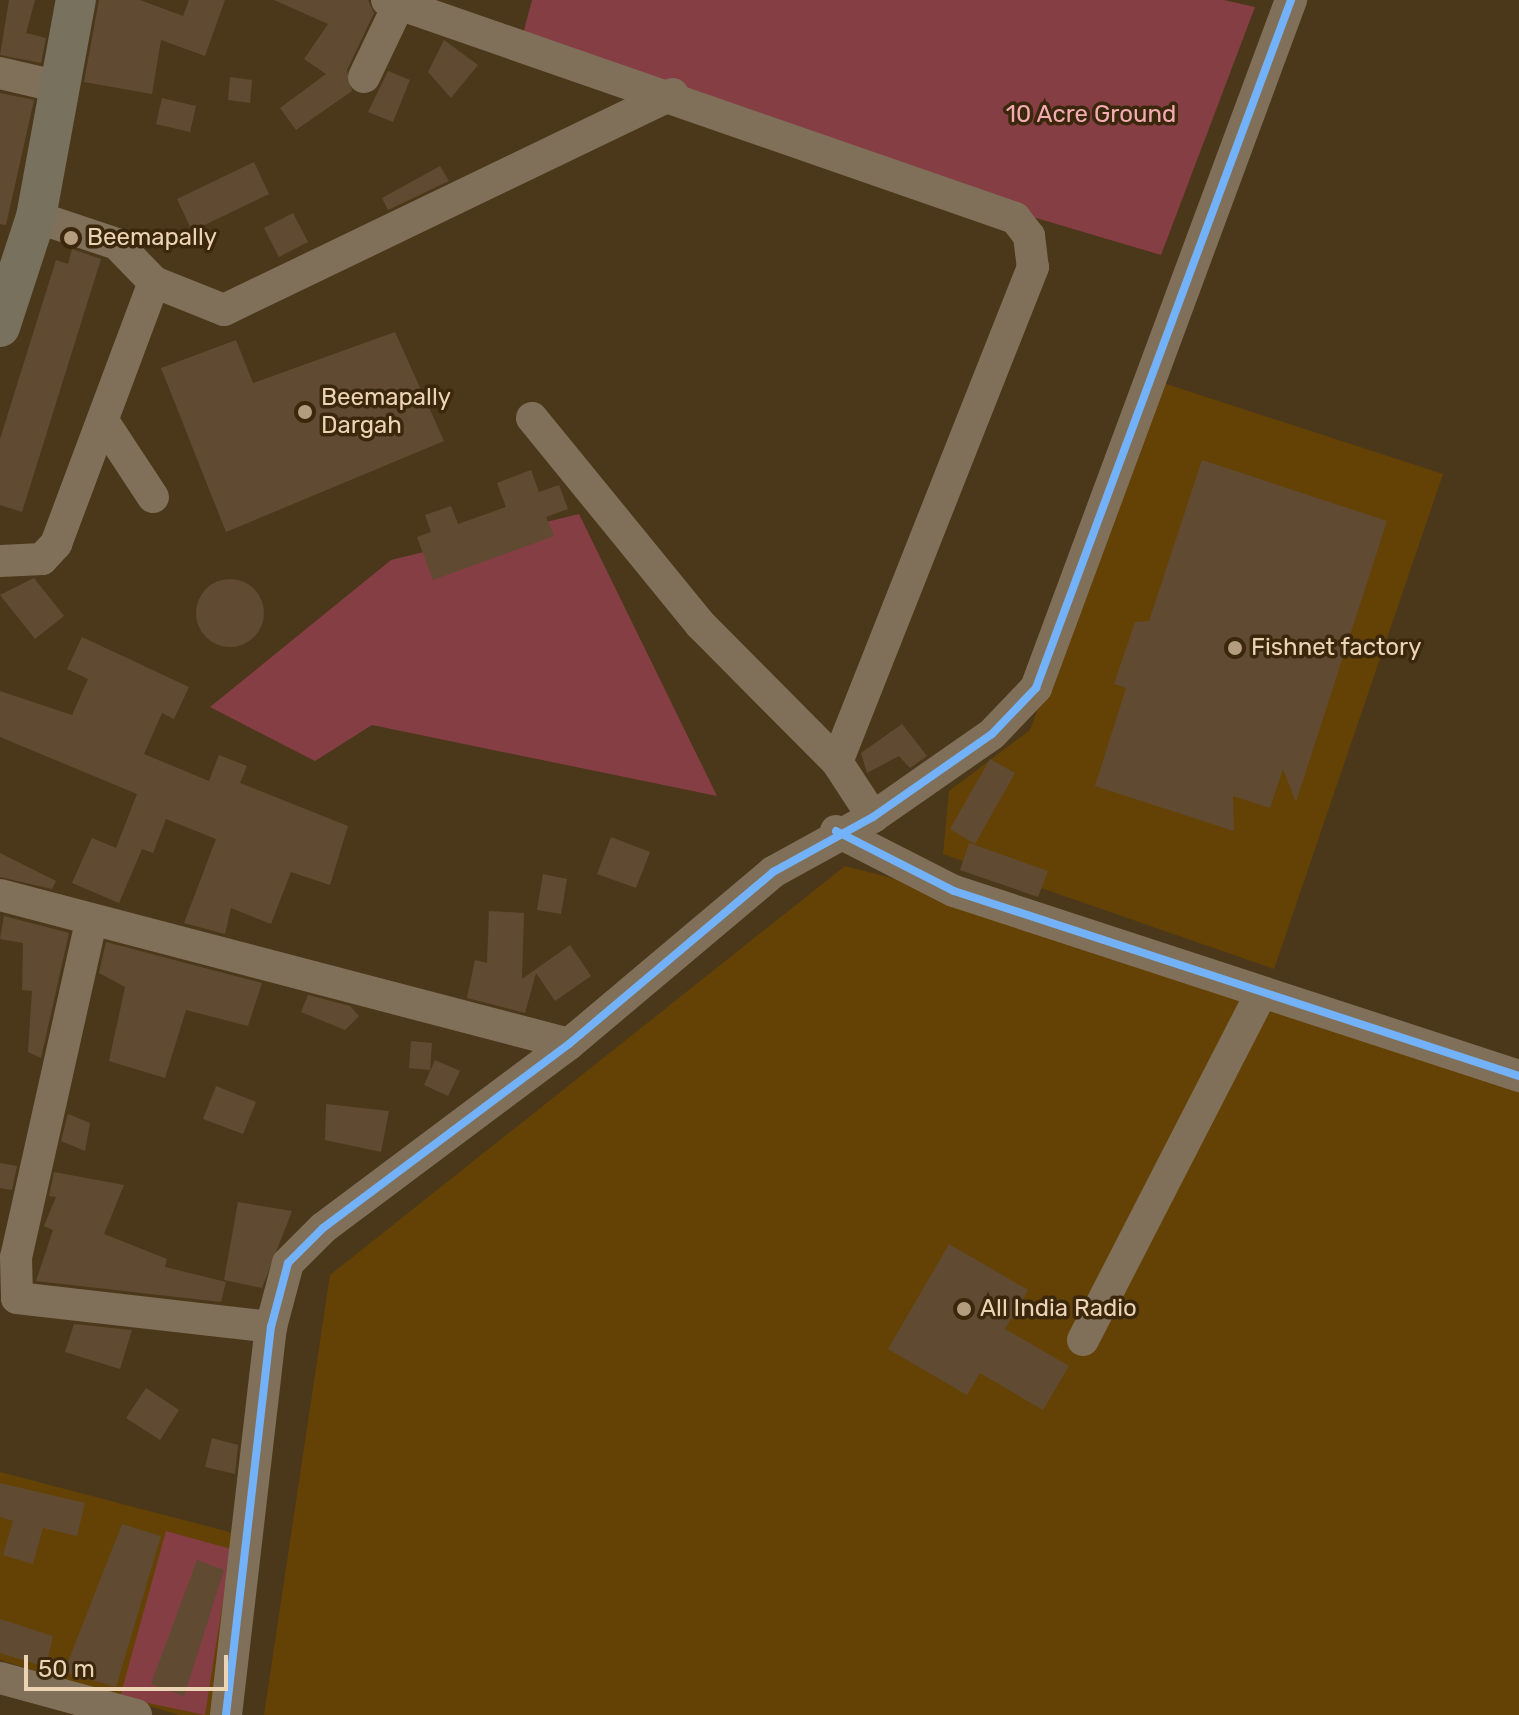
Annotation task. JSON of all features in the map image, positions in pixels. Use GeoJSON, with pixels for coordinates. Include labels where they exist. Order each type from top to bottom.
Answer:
{"type":"FeatureCollection","features":[{"type":"Feature","properties":{"kind":"main road"},"geometry":{"type":"LineString","coordinates":[[0,327],[36,217],[76,0]]}},
{"type":"Feature","properties":{"kind":"street"},"geometry":{"type":"LineString","coordinates":[[226,1715],[271,1327],[288,1263],[323,1228],[569,1044],[773,872],[836,831],[873,817],[992,734],[1036,688],[1291,0]]}},
{"type":"Feature","properties":{"kind":"street"},"geometry":{"type":"LineString","coordinates":[[364,77],[393,2],[673,94],[1015,218],[1033,251],[1026,287],[837,762]]}},
{"type":"Feature","properties":{"kind":"street"},"geometry":{"type":"LineString","coordinates":[[0,73],[60,87]]}},
{"type":"Feature","properties":{"kind":"street"},"geometry":{"type":"LineString","coordinates":[[36,217],[117,244],[154,282],[224,310],[673,94]]}},
{"type":"Feature","properties":{"kind":"street"},"geometry":{"type":"LineString","coordinates":[[0,561],[42,559],[56,544],[154,282]]}},
{"type":"Feature","properties":{"kind":"street"},"geometry":{"type":"LineString","coordinates":[[532,418],[701,625],[837,762],[873,817]]}},
{"type":"Feature","properties":{"kind":"street"},"geometry":{"type":"LineString","coordinates":[[103,421],[153,497]]}},
{"type":"Feature","properties":{"kind":"street"},"geometry":{"type":"LineString","coordinates":[[836,831],[954,891],[1260,996],[1519,1076]]}},
{"type":"Feature","properties":{"kind":"street"},"geometry":{"type":"LineString","coordinates":[[0,895],[91,922],[569,1044]]}},
{"type":"Feature","properties":{"kind":"street"},"geometry":{"type":"LineString","coordinates":[[91,922],[8,1297],[271,1327]]}},
{"type":"Feature","properties":{"kind":"street"},"geometry":{"type":"LineString","coordinates":[[1083,1340],[1260,996]]}},
{"type":"Feature","properties":{"kind":"street"},"geometry":{"type":"LineString","coordinates":[[0,1678],[136,1715]]}},
{"type":"Feature","properties":{"kind":"shaded area"},"geometry":{"type":"Polygon","coordinates":[[[1160,382],[1443,474],[1274,969],[943,854],[949,791],[1030,730],[1160,382]]]}},
{"type":"Feature","properties":{"kind":"shaded area","name":"All India Radio"},"geometry":{"type":"Polygon","coordinates":[[[845,866],[986,902],[1519,1083],[1519,1715],[264,1715],[330,1275],[845,866]]]}},
{"type":"Feature","properties":{"kind":"shaded area"},"geometry":{"type":"Polygon","coordinates":[[[0,1472],[237,1534],[211,1715],[179,1715],[0,1660],[0,1472]]]}},
{"type":"Feature","properties":{"kind":"green space","name":"10 Acre Ground"},"geometry":{"type":"Polygon","coordinates":[[[532,0],[1224,0],[1255,7],[1161,255],[895,176],[522,38],[532,0]]]}},
{"type":"Feature","properties":{"kind":"green space"},"geometry":{"type":"Polygon","coordinates":[[[579,514],[717,796],[372,725],[315,761],[210,707],[391,560],[579,514]]]}},
{"type":"Feature","properties":{"kind":"green space"},"geometry":{"type":"Polygon","coordinates":[[[166,1531],[231,1549],[205,1715],[120,1697],[166,1531]]]}},
{"type":"Feature","properties":{"kind":"building"},"geometry":{"type":"Polygon","coordinates":[[[9,0],[35,0],[26,33],[46,38],[41,63],[0,55],[9,0]]]}},
{"type":"Feature","properties":{"kind":"building"},"geometry":{"type":"Polygon","coordinates":[[[99,0],[140,0],[183,16],[189,0],[225,0],[205,56],[161,40],[152,94],[84,82],[99,0]]]}},
{"type":"Feature","properties":{"kind":"building"},"geometry":{"type":"Polygon","coordinates":[[[274,0],[368,0],[374,13],[347,70],[352,91],[296,130],[280,108],[326,74],[304,59],[328,24],[274,0]]]}},
{"type":"Feature","properties":{"kind":"building"},"geometry":{"type":"Polygon","coordinates":[[[444,40],[478,65],[451,98],[428,72],[444,40]]]}},
{"type":"Feature","properties":{"kind":"building"},"geometry":{"type":"Polygon","coordinates":[[[388,71],[410,80],[393,122],[368,112],[388,71]]]}},
{"type":"Feature","properties":{"kind":"building"},"geometry":{"type":"Polygon","coordinates":[[[230,77],[252,80],[250,103],[228,100],[230,77]]]}},
{"type":"Feature","properties":{"kind":"building"},"geometry":{"type":"Polygon","coordinates":[[[0,93],[34,100],[6,225],[0,224],[0,93]]]}},
{"type":"Feature","properties":{"kind":"building"},"geometry":{"type":"Polygon","coordinates":[[[162,98],[196,106],[190,132],[156,124],[162,98]]]}},
{"type":"Feature","properties":{"kind":"building"},"geometry":{"type":"Polygon","coordinates":[[[254,162],[269,194],[192,231],[177,199],[254,162]]]}},
{"type":"Feature","properties":{"kind":"building"},"geometry":{"type":"Polygon","coordinates":[[[440,166],[449,181],[388,210],[382,198],[440,166]]]}},
{"type":"Feature","properties":{"kind":"building"},"geometry":{"type":"Polygon","coordinates":[[[293,213],[308,242],[279,257],[264,228],[293,213]]]}},
{"type":"Feature","properties":{"kind":"building"},"geometry":{"type":"Polygon","coordinates":[[[72,249],[101,259],[22,512],[0,505],[0,439],[56,260],[68,264],[72,249]]]}},
{"type":"Feature","properties":{"kind":"building","name":"Beemapally Dargah"},"geometry":{"type":"Polygon","coordinates":[[[395,332],[444,441],[226,532],[161,368],[236,340],[253,383],[395,332]]]}},
{"type":"Feature","properties":{"kind":"building","name":"Fishnet factory"},"geometry":{"type":"Polygon","coordinates":[[[1202,460],[1387,521],[1296,802],[1283,769],[1270,808],[1233,796],[1234,831],[1095,786],[1126,688],[1114,684],[1135,622],[1149,621],[1202,460]]]}},
{"type":"Feature","properties":{"kind":"building"},"geometry":{"type":"Polygon","coordinates":[[[531,470],[539,492],[559,485],[568,509],[546,517],[554,536],[433,580],[417,537],[431,532],[425,515],[451,506],[458,524],[506,507],[497,483],[531,470]]]}},
{"type":"Feature","properties":{"kind":"building"},"geometry":{"type":"Polygon","coordinates":[[[34,578],[64,616],[35,639],[0,595],[34,578]]]}},
{"type":"Feature","properties":{"kind":"building"},"geometry":{"type":"Polygon","coordinates":[[[230,579],[254,589],[264,613],[254,637],[230,647],[206,637],[196,613],[206,589],[230,579]]]}},
{"type":"Feature","properties":{"kind":"building"},"geometry":{"type":"Polygon","coordinates":[[[82,637],[189,687],[174,719],[162,713],[144,754],[209,781],[219,755],[247,766],[240,783],[348,826],[330,885],[291,872],[271,924],[231,908],[225,934],[184,923],[216,839],[166,819],[153,853],[142,849],[119,903],[72,883],[92,838],[116,848],[137,794],[0,737],[0,691],[72,715],[88,679],[67,669],[82,637]]]}},
{"type":"Feature","properties":{"kind":"building"},"geometry":{"type":"Polygon","coordinates":[[[902,724],[927,756],[910,768],[899,756],[867,773],[861,753],[902,724]]]}},
{"type":"Feature","properties":{"kind":"building"},"geometry":{"type":"Polygon","coordinates":[[[990,759],[1015,773],[975,844],[950,829],[990,759]]]}},
{"type":"Feature","properties":{"kind":"building"},"geometry":{"type":"Polygon","coordinates":[[[611,837],[650,852],[636,888],[597,874],[611,837]]]}},
{"type":"Feature","properties":{"kind":"building"},"geometry":{"type":"Polygon","coordinates":[[[969,843],[1048,871],[1038,897],[960,870],[969,843]]]}},
{"type":"Feature","properties":{"kind":"building"},"geometry":{"type":"Polygon","coordinates":[[[0,853],[56,881],[52,889],[0,877],[0,853]]]}},
{"type":"Feature","properties":{"kind":"building"},"geometry":{"type":"Polygon","coordinates":[[[543,874],[567,879],[561,914],[537,910],[543,874]]]}},
{"type":"Feature","properties":{"kind":"building"},"geometry":{"type":"Polygon","coordinates":[[[489,911],[524,913],[522,979],[570,945],[591,976],[555,1001],[536,973],[525,1013],[467,998],[475,960],[487,963],[489,911]]]}},
{"type":"Feature","properties":{"kind":"building"},"geometry":{"type":"Polygon","coordinates":[[[4,916],[69,933],[41,1058],[28,1052],[32,991],[22,990],[23,943],[0,939],[4,916]]]}},
{"type":"Feature","properties":{"kind":"building"},"geometry":{"type":"Polygon","coordinates":[[[106,942],[262,983],[248,1026],[186,1010],[165,1078],[109,1061],[125,987],[99,973],[106,942]]]}},
{"type":"Feature","properties":{"kind":"building"},"geometry":{"type":"Polygon","coordinates":[[[308,995],[350,1006],[359,1016],[345,1030],[301,1012],[308,995]]]}},
{"type":"Feature","properties":{"kind":"building"},"geometry":{"type":"Polygon","coordinates":[[[411,1041],[432,1043],[430,1070],[409,1068],[411,1041]]]}},
{"type":"Feature","properties":{"kind":"building"},"geometry":{"type":"Polygon","coordinates":[[[435,1060],[460,1071],[448,1096],[424,1085],[435,1060]]]}},
{"type":"Feature","properties":{"kind":"building"},"geometry":{"type":"Polygon","coordinates":[[[216,1086],[256,1102],[243,1134],[203,1119],[216,1086]]]}},
{"type":"Feature","properties":{"kind":"building"},"geometry":{"type":"Polygon","coordinates":[[[326,1104],[389,1111],[381,1152],[325,1140],[326,1104]]]}},
{"type":"Feature","properties":{"kind":"building"},"geometry":{"type":"Polygon","coordinates":[[[68,1114],[90,1123],[85,1151],[61,1141],[68,1114]]]}},
{"type":"Feature","properties":{"kind":"building"},"geometry":{"type":"Polygon","coordinates":[[[0,1163],[17,1166],[12,1190],[0,1188],[0,1163]]]}},
{"type":"Feature","properties":{"kind":"building"},"geometry":{"type":"Polygon","coordinates":[[[54,1172],[124,1185],[104,1234],[167,1259],[165,1267],[226,1282],[221,1302],[36,1281],[53,1230],[44,1226],[56,1197],[49,1196],[54,1172]]]}},
{"type":"Feature","properties":{"kind":"building"},"geometry":{"type":"Polygon","coordinates":[[[238,1202],[292,1211],[262,1288],[224,1280],[238,1202]]]}},
{"type":"Feature","properties":{"kind":"building","name":"All India Radio"},"geometry":{"type":"Polygon","coordinates":[[[949,1244],[1028,1290],[1005,1329],[1069,1366],[1043,1410],[980,1373],[967,1395],[888,1349],[949,1244]]]}},
{"type":"Feature","properties":{"kind":"building"},"geometry":{"type":"Polygon","coordinates":[[[74,1324],[132,1330],[120,1369],[65,1352],[74,1324]]]}},
{"type":"Feature","properties":{"kind":"building"},"geometry":{"type":"Polygon","coordinates":[[[146,1388],[179,1410],[160,1440],[126,1418],[146,1388]]]}},
{"type":"Feature","properties":{"kind":"building"},"geometry":{"type":"Polygon","coordinates":[[[212,1438],[238,1445],[235,1474],[205,1467],[212,1438]]]}},
{"type":"Feature","properties":{"kind":"building"},"geometry":{"type":"Polygon","coordinates":[[[0,1483],[85,1503],[77,1536],[43,1528],[33,1564],[3,1555],[13,1521],[0,1517],[0,1483]]]}},
{"type":"Feature","properties":{"kind":"building"},"geometry":{"type":"Polygon","coordinates":[[[122,1524],[161,1536],[116,1687],[64,1672],[122,1524]]]}},
{"type":"Feature","properties":{"kind":"building"},"geometry":{"type":"Polygon","coordinates":[[[197,1560],[224,1570],[184,1696],[151,1684],[197,1560]]]}},
{"type":"Feature","properties":{"kind":"building"},"geometry":{"type":"Polygon","coordinates":[[[0,1619],[53,1636],[46,1667],[0,1653],[0,1619]]]}},
{"type":"Feature","properties":{"kind":"cycle path"},"geometry":{"type":"LineString","coordinates":[[226,1715],[271,1327],[288,1263],[323,1228],[569,1044],[773,872],[873,817],[992,734],[1036,688],[1291,0]]}},
{"type":"Feature","properties":{"kind":"cycle path"},"geometry":{"type":"LineString","coordinates":[[836,831],[954,891],[1519,1076]]}},
{"type":"Feature","properties":{"kind":"place","name":"Beemapally"},"geometry":{"type":"Point","coordinates":[71,238]}},
{"type":"Feature","properties":{"kind":"place","name":"Beemapally Dargah"},"geometry":{"type":"Point","coordinates":[305,412]}},
{"type":"Feature","properties":{"kind":"place","name":"Fishnet factory"},"geometry":{"type":"Point","coordinates":[1235,648]}},
{"type":"Feature","properties":{"kind":"place","name":"All India Radio"},"geometry":{"type":"Point","coordinates":[964,1309]}}]}
